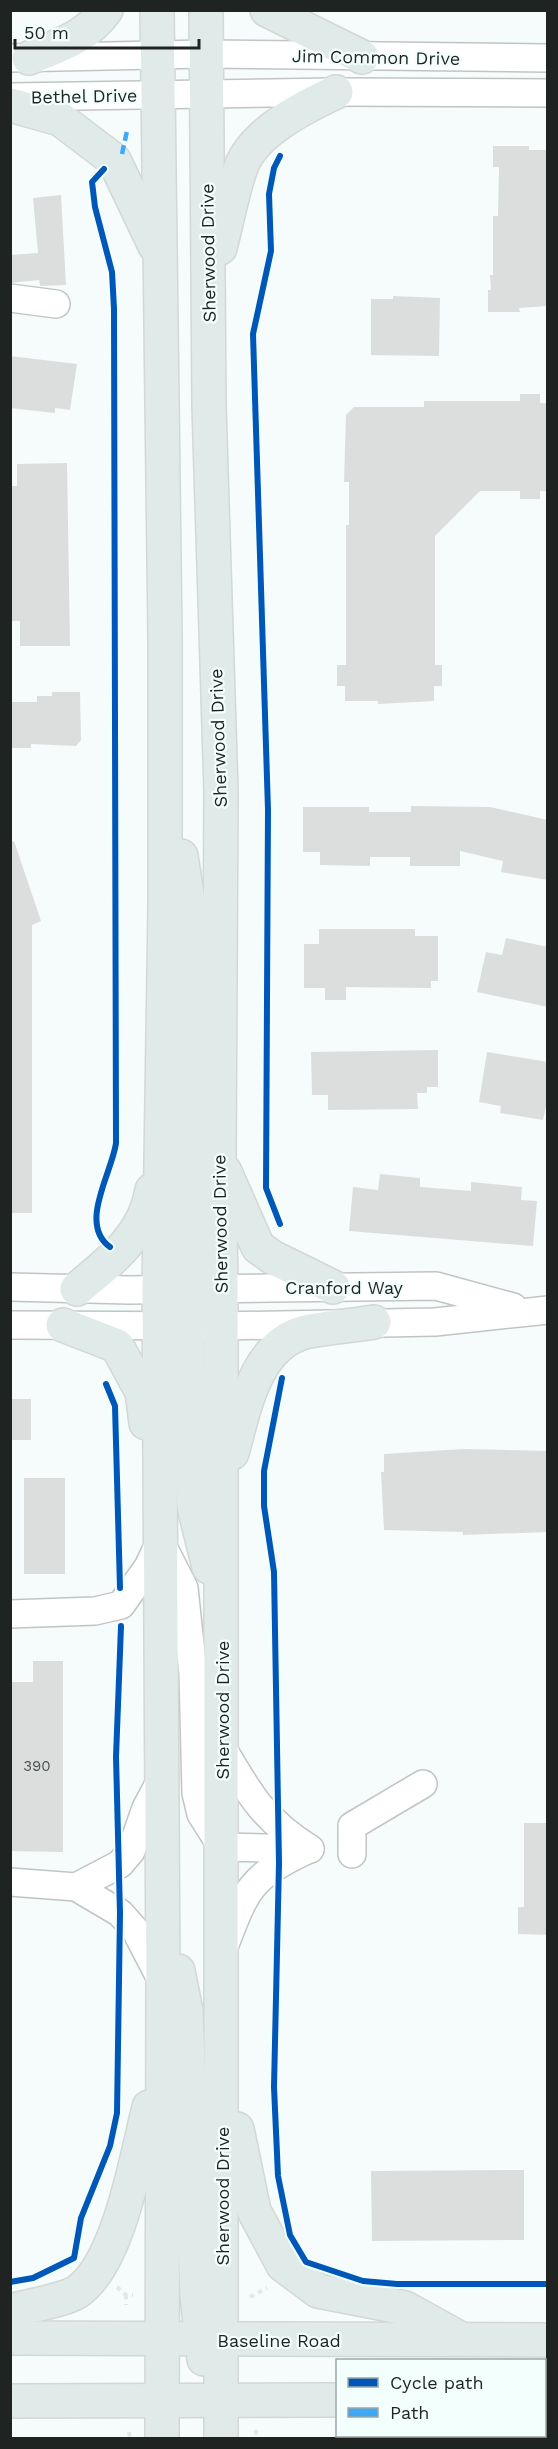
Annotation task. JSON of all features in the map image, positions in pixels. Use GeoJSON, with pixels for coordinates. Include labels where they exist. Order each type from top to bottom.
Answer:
{"type":"FeatureCollection","features":[{"type":"Feature","properties":{"kind":"main road"},"geometry":{"type":"LineString","coordinates":[[20,58],[74,39],[98,21],[106,10]]}},
{"type":"Feature","properties":{"kind":"main road","name":"Sherwood Drive"},"geometry":{"type":"LineString","coordinates":[[157,10],[165,759],[162,1095],[190,1288],[221,1326],[222,2062],[210,2340],[220,2399],[221,2439]]}},
{"type":"Feature","properties":{"kind":"main road","name":"Sherwood Drive"},"geometry":{"type":"LineString","coordinates":[[162,2439],[161,1450],[174,1325],[190,1288],[219,1156],[221,791],[209,406],[206,10]]}},
{"type":"Feature","properties":{"kind":"main road"},"geometry":{"type":"LineString","coordinates":[[267,10],[362,57]]}},
{"type":"Feature","properties":{"kind":"main road"},"geometry":{"type":"LineString","coordinates":[[209,287],[241,166],[251,149],[294,112],[336,92]]}},
{"type":"Feature","properties":{"kind":"main road"},"geometry":{"type":"LineString","coordinates":[[10,105],[60,119],[114,160],[159,255]]}},
{"type":"Feature","properties":{"kind":"main road"},"geometry":{"type":"LineString","coordinates":[[165,759],[190,913],[190,1288]]}},
{"type":"Feature","properties":{"kind":"main road"},"geometry":{"type":"LineString","coordinates":[[78,1289],[119,1255],[137,1232],[152,1193],[162,1095]]}},
{"type":"Feature","properties":{"kind":"main road"},"geometry":{"type":"LineString","coordinates":[[219,1156],[258,1247],[272,1257],[333,1287]]}},
{"type":"Feature","properties":{"kind":"main road"},"geometry":{"type":"LineString","coordinates":[[222,1486],[260,1367],[280,1346],[303,1332],[374,1323]]}},
{"type":"Feature","properties":{"kind":"main road"},"geometry":{"type":"LineString","coordinates":[[63,1325],[117,1346],[142,1392],[147,1432],[161,1450]]}},
{"type":"Feature","properties":{"kind":"main road"},"geometry":{"type":"LineString","coordinates":[[174,1325],[194,1507],[221,1616]]}},
{"type":"Feature","properties":{"kind":"main road"},"geometry":{"type":"LineString","coordinates":[[162,1884],[186,2011],[210,2340]]}},
{"type":"Feature","properties":{"kind":"main road"},"geometry":{"type":"LineString","coordinates":[[10,2311],[75,2293],[98,2272],[124,2207],[162,2055]]}},
{"type":"Feature","properties":{"kind":"main road"},"geometry":{"type":"LineString","coordinates":[[222,2062],[254,2211],[284,2265],[318,2291],[405,2308],[462,2340]]}},
{"type":"Feature","properties":{"kind":"main road","name":"Baseline Road"},"geometry":{"type":"LineString","coordinates":[[10,2338],[162,2341],[548,2340]]}},
{"type":"Feature","properties":{"kind":"main road"},"geometry":{"type":"LineString","coordinates":[[10,2401],[336,2400]]}},
{"type":"Feature","properties":{"kind":"street"},"geometry":{"type":"LineString","coordinates":[[20,58],[156,55]]}},
{"type":"Feature","properties":{"kind":"street","name":"Jim Common Drive"},"geometry":{"type":"LineString","coordinates":[[156,55],[548,58]]}},
{"type":"Feature","properties":{"kind":"street","name":"Jim Common Drive"},"geometry":{"type":"LineString","coordinates":[[157,95],[336,92],[548,93]]}},
{"type":"Feature","properties":{"kind":"street","name":"Bethel Drive"},"geometry":{"type":"LineString","coordinates":[[10,97],[157,95]]}},
{"type":"Feature","properties":{"kind":"street"},"geometry":{"type":"LineString","coordinates":[[10,298],[56,304]]}},
{"type":"Feature","properties":{"kind":"street","name":"Cranford Way"},"geometry":{"type":"LineString","coordinates":[[10,1287],[78,1289],[436,1286],[537,1311]]}},
{"type":"Feature","properties":{"kind":"street","name":"Cranford Way"},"geometry":{"type":"LineString","coordinates":[[10,1325],[221,1326],[435,1322],[537,1311]]}},
{"type":"Feature","properties":{"kind":"street"},"geometry":{"type":"LineString","coordinates":[[23,1613],[95,1611],[121,1605],[148,1567],[160,1542]]}},
{"type":"Feature","properties":{"kind":"street"},"geometry":{"type":"LineString","coordinates":[[160,1542],[184,1588],[193,1673],[196,1793],[201,1814],[222,1847],[310,1849]]}},
{"type":"Feature","properties":{"kind":"street"},"geometry":{"type":"LineString","coordinates":[[222,1747],[250,1796],[268,1818],[310,1849]]}},
{"type":"Feature","properties":{"kind":"street"},"geometry":{"type":"LineString","coordinates":[[76,1887],[120,1864],[125,1858],[161,1779]]}},
{"type":"Feature","properties":{"kind":"street"},"geometry":{"type":"LineString","coordinates":[[352,1854],[352,1826],[423,1784]]}},
{"type":"Feature","properties":{"kind":"street"},"geometry":{"type":"LineString","coordinates":[[221,1952],[245,1896],[260,1877],[273,1866],[310,1849]]}},
{"type":"Feature","properties":{"kind":"street"},"geometry":{"type":"LineString","coordinates":[[10,1882],[76,1887],[120,1913],[136,1931],[163,1984]]}},
{"type":"Feature","properties":{"kind":"path"},"geometry":{"type":"LineString","coordinates":[[252,2297],[275,2283]]}},
{"type":"Feature","properties":{"kind":"path"},"geometry":{"type":"LineString","coordinates":[[126,2295],[126,2305]]}},
{"type":"Feature","properties":{"kind":"path"},"geometry":{"type":"LineString","coordinates":[[256,2430],[256,2439]]}},
{"type":"Feature","properties":{"kind":"path"},"geometry":{"type":"LineString","coordinates":[[129,2432],[130,2439]]}},
{"type":"Feature","properties":{"kind":"building"},"geometry":{"type":"Polygon","coordinates":[[[493,146],[529,146],[529,150],[548,150],[548,306],[519,308],[520,312],[488,312],[488,290],[491,290],[490,275],[493,275],[493,216],[498,216],[499,167],[493,167],[493,146]]]}},
{"type":"Feature","properties":{"kind":"building"},"geometry":{"type":"Polygon","coordinates":[[[61,195],[66,285],[40,286],[39,280],[10,283],[10,255],[38,253],[33,198],[61,195]]]}},
{"type":"Feature","properties":{"kind":"building"},"geometry":{"type":"Polygon","coordinates":[[[393,296],[440,298],[439,356],[371,355],[371,299],[393,299],[393,296]]]}},
{"type":"Feature","properties":{"kind":"building"},"geometry":{"type":"Polygon","coordinates":[[[10,356],[77,364],[70,410],[55,408],[55,413],[10,408],[10,356]]]}},
{"type":"Feature","properties":{"kind":"building"},"geometry":{"type":"Polygon","coordinates":[[[520,394],[540,394],[540,403],[548,403],[548,491],[540,491],[540,499],[520,499],[520,491],[480,491],[435,536],[435,665],[442,665],[442,686],[434,686],[434,701],[378,704],[378,701],[345,701],[345,686],[337,686],[337,665],[346,665],[346,525],[349,525],[349,482],[344,482],[346,415],[354,407],[424,407],[424,401],[520,401],[520,394]]]}},
{"type":"Feature","properties":{"kind":"building"},"geometry":{"type":"Polygon","coordinates":[[[67,463],[70,646],[20,646],[20,621],[12,621],[10,486],[17,486],[17,464],[67,463]]]}},
{"type":"Feature","properties":{"kind":"building"},"geometry":{"type":"Polygon","coordinates":[[[52,692],[80,692],[81,740],[76,746],[31,744],[31,748],[10,748],[10,702],[37,702],[37,696],[52,696],[52,692]]]}},
{"type":"Feature","properties":{"kind":"building"},"geometry":{"type":"Polygon","coordinates":[[[411,806],[490,807],[548,820],[548,880],[501,872],[503,861],[460,851],[460,866],[410,866],[410,857],[370,857],[370,866],[320,865],[320,852],[303,852],[303,807],[369,807],[369,812],[411,812],[411,806]]]}},
{"type":"Feature","properties":{"kind":"building"},"geometry":{"type":"Polygon","coordinates":[[[14,841],[41,921],[32,925],[32,1213],[10,1213],[10,842],[14,841]]]}},
{"type":"Feature","properties":{"kind":"building"},"geometry":{"type":"Polygon","coordinates":[[[319,929],[415,929],[415,936],[438,936],[438,981],[431,981],[431,988],[346,987],[346,1000],[325,1000],[325,988],[304,988],[304,944],[319,944],[319,929]]]}},
{"type":"Feature","properties":{"kind":"building"},"geometry":{"type":"Polygon","coordinates":[[[506,938],[548,947],[548,1007],[477,992],[486,952],[502,955],[506,938]]]}},
{"type":"Feature","properties":{"kind":"building"},"geometry":{"type":"Polygon","coordinates":[[[438,1050],[438,1087],[427,1087],[427,1093],[417,1093],[418,1109],[328,1110],[328,1095],[312,1095],[311,1052],[438,1050]]]}},
{"type":"Feature","properties":{"kind":"building"},"geometry":{"type":"Polygon","coordinates":[[[487,1052],[548,1062],[548,1097],[543,1120],[500,1113],[501,1106],[479,1102],[487,1052]]]}},
{"type":"Feature","properties":{"kind":"building"},"geometry":{"type":"Polygon","coordinates":[[[380,1174],[420,1178],[420,1187],[471,1191],[471,1182],[522,1187],[521,1200],[537,1201],[533,1246],[349,1231],[353,1187],[378,1190],[380,1174]]]}},
{"type":"Feature","properties":{"kind":"building"},"geometry":{"type":"Polygon","coordinates":[[[10,1399],[31,1399],[31,1440],[10,1440],[10,1399]]]}},
{"type":"Feature","properties":{"kind":"building"},"geometry":{"type":"Polygon","coordinates":[[[463,1449],[548,1451],[548,1532],[463,1535],[463,1532],[384,1530],[381,1472],[384,1472],[384,1454],[463,1449]]]}},
{"type":"Feature","properties":{"kind":"building"},"geometry":{"type":"Polygon","coordinates":[[[24,1478],[65,1478],[65,1574],[24,1574],[24,1478]]]}},
{"type":"Feature","properties":{"kind":"building"},"geometry":{"type":"Polygon","coordinates":[[[33,1661],[63,1661],[63,1852],[10,1851],[10,1682],[33,1682],[33,1661]]]}},
{"type":"Feature","properties":{"kind":"building"},"geometry":{"type":"Polygon","coordinates":[[[524,1823],[548,1823],[548,1935],[518,1934],[518,1907],[524,1907],[524,1823]]]}},
{"type":"Feature","properties":{"kind":"building"},"geometry":{"type":"Polygon","coordinates":[[[524,2170],[524,2240],[372,2241],[371,2171],[524,2170]]]}},
{"type":"Feature","properties":{"kind":"marked path"},"geometry":{"type":"LineString","coordinates":[[122,154],[127,131]]}},
{"type":"Feature","properties":{"kind":"cycle path"},"geometry":{"type":"LineString","coordinates":[[280,156],[274,168],[269,194],[271,251],[253,334],[268,810],[266,1188],[280,1224]]}},
{"type":"Feature","properties":{"kind":"cycle path"},"geometry":{"type":"LineString","coordinates":[[104,169],[92,182],[95,207],[112,272],[114,309],[116,1143],[100,1198],[97,1225],[101,1237],[110,1247]]}},
{"type":"Feature","properties":{"kind":"cycle path"},"geometry":{"type":"LineString","coordinates":[[282,1378],[264,1471],[264,1506],[274,1572],[279,1863],[274,2087],[278,2176],[290,2235],[306,2262],[363,2281],[397,2284],[548,2284]]}},
{"type":"Feature","properties":{"kind":"cycle path"},"geometry":{"type":"LineString","coordinates":[[106,1384],[115,1406],[120,1588]]}},
{"type":"Feature","properties":{"kind":"cycle path"},"geometry":{"type":"LineString","coordinates":[[10,2282],[33,2278],[74,2258],[81,2218],[110,2146],[117,2113],[120,1913],[116,1757],[121,1626]]}}]}
